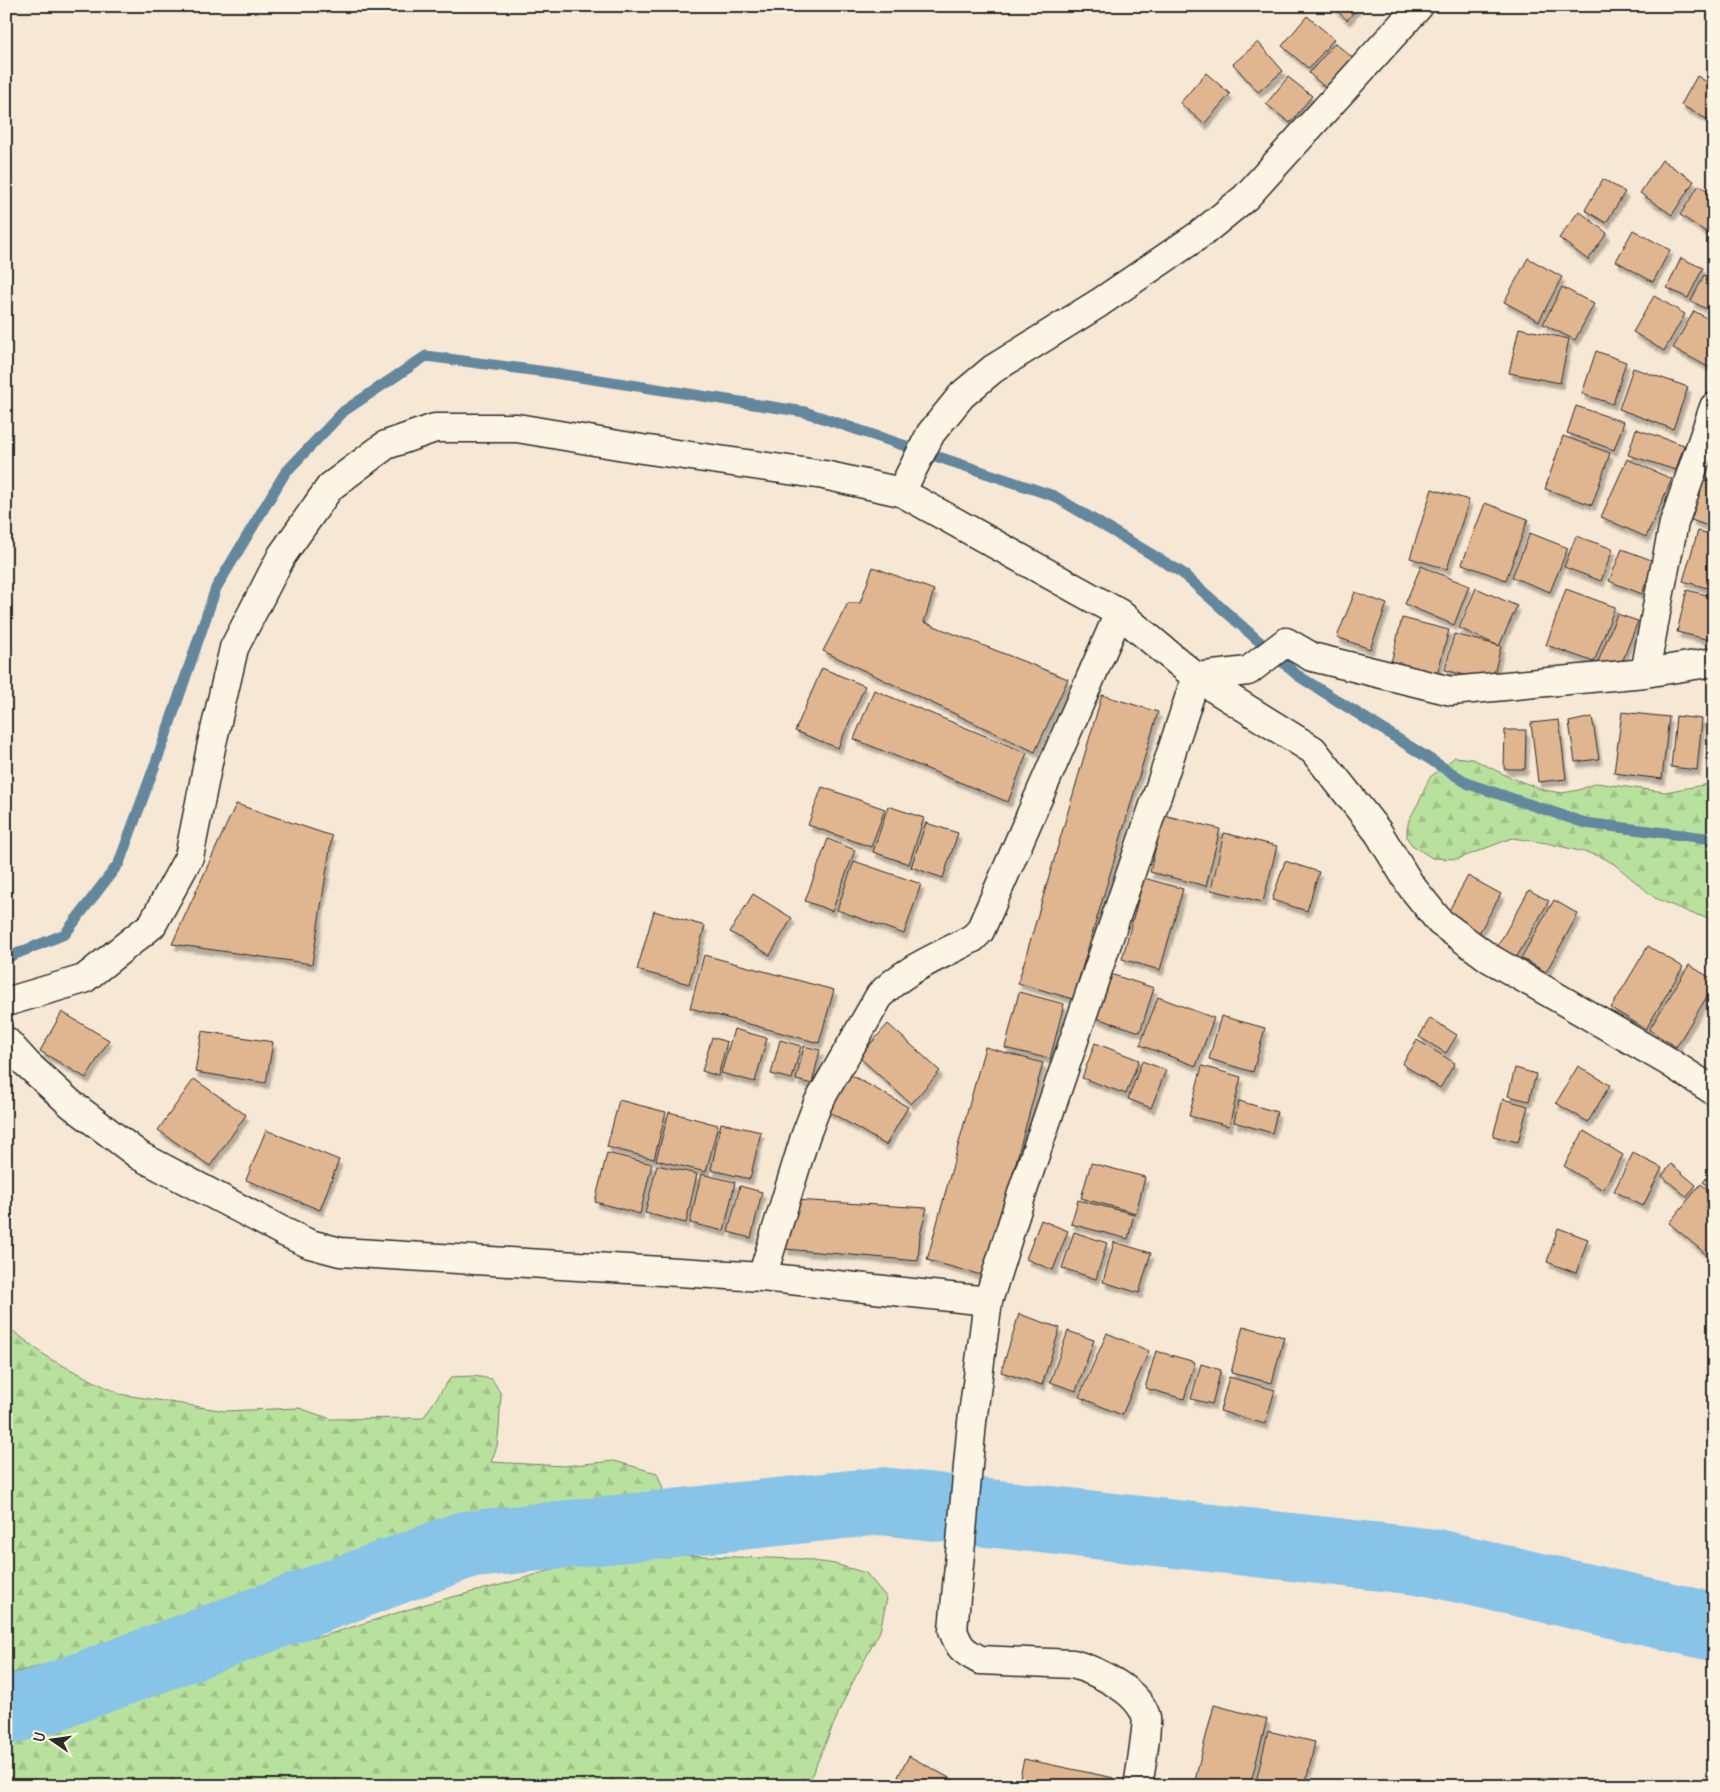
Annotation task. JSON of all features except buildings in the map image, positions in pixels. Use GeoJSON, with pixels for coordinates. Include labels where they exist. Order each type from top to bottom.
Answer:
{"type":"FeatureCollection","features":[{"type":"Feature","properties":{"kind":"street"},"geometry":{"type":"LineString","coordinates":[[906,482],[931,433],[962,395],[993,369],[1107,298],[1202,233],[1246,197],[1419,6]]}},
{"type":"Feature","properties":{"kind":"street"},"geometry":{"type":"LineString","coordinates":[[1645,673],[1656,608],[1674,523],[1714,408]]}},
{"type":"Feature","properties":{"kind":"street"},"geometry":{"type":"LineString","coordinates":[[6,1002],[84,979],[152,925],[189,857],[212,743],[234,648],[282,555],[330,487],[386,445],[435,428],[517,428],[824,476],[906,482],[1119,613],[1196,677],[1314,750],[1378,832],[1411,886],[1440,922],[1489,958],[1666,1060],[1714,1090]]}},
{"type":"Feature","properties":{"kind":"street"},"geometry":{"type":"LineString","coordinates":[[762,1277],[805,1137],[818,1103],[880,995],[892,982],[911,970],[966,942],[980,932],[1119,613]]}},
{"type":"Feature","properties":{"kind":"street"},"geometry":{"type":"LineString","coordinates":[[1196,677],[1248,671],[1286,642],[1312,657],[1451,691],[1645,673],[1714,662]]}},
{"type":"Feature","properties":{"kind":"street"},"geometry":{"type":"LineString","coordinates":[[1138,1786],[1146,1717],[1133,1695],[1088,1668],[1073,1664],[980,1660],[967,1653],[958,1645],[952,1630],[972,1422],[988,1301],[1024,1188],[1196,677]]}},
{"type":"Feature","properties":{"kind":"street"},"geometry":{"type":"LineString","coordinates":[[6,1041],[27,1064],[71,1104],[140,1156],[286,1233],[310,1244],[340,1252],[762,1277],[988,1301]]}},
{"type":"Feature","properties":{"kind":"green space"},"geometry":{"type":"Polygon","coordinates":[[[1455,757],[1473,759],[1509,777],[1544,790],[1562,793],[1579,790],[1596,783],[1665,792],[1714,783],[1714,919],[1693,914],[1655,898],[1614,864],[1600,856],[1547,843],[1512,838],[1458,859],[1432,858],[1412,845],[1407,838],[1409,820],[1429,778],[1455,757]]]}},
{"type":"Feature","properties":{"kind":"green space"},"geometry":{"type":"Polygon","coordinates":[[[6,1206],[10,1235],[10,1254],[6,1283],[6,1206]]]}},
{"type":"Feature","properties":{"kind":"green space"},"geometry":{"type":"Polygon","coordinates":[[[6,1321],[9,1328],[50,1359],[119,1394],[225,1411],[299,1408],[331,1419],[423,1418],[451,1377],[474,1376],[492,1379],[501,1394],[497,1446],[491,1462],[564,1466],[614,1461],[657,1473],[663,1489],[654,1504],[620,1511],[584,1510],[533,1516],[431,1542],[295,1581],[90,1653],[6,1675],[6,1321]]]}},
{"type":"Feature","properties":{"kind":"green space"},"geometry":{"type":"Polygon","coordinates":[[[609,1553],[800,1559],[835,1564],[866,1573],[887,1598],[880,1631],[848,1691],[807,1786],[6,1786],[6,1741],[289,1640],[323,1636],[429,1603],[504,1584],[609,1553]]]}},
{"type":"Feature","properties":{"kind":"waterway"},"geometry":{"type":"LineString","coordinates":[[6,958],[65,934],[119,863],[163,743],[216,588],[285,473],[344,411],[426,356],[554,373],[805,412],[1054,496],[1181,572],[1297,675],[1469,784],[1585,823],[1714,839]]}},
{"type":"Feature","properties":{"kind":"waterway"},"geometry":{"type":"LineString","coordinates":[[6,1711],[45,1700],[465,1545],[881,1501],[1435,1563],[1714,1627]]}}]}
